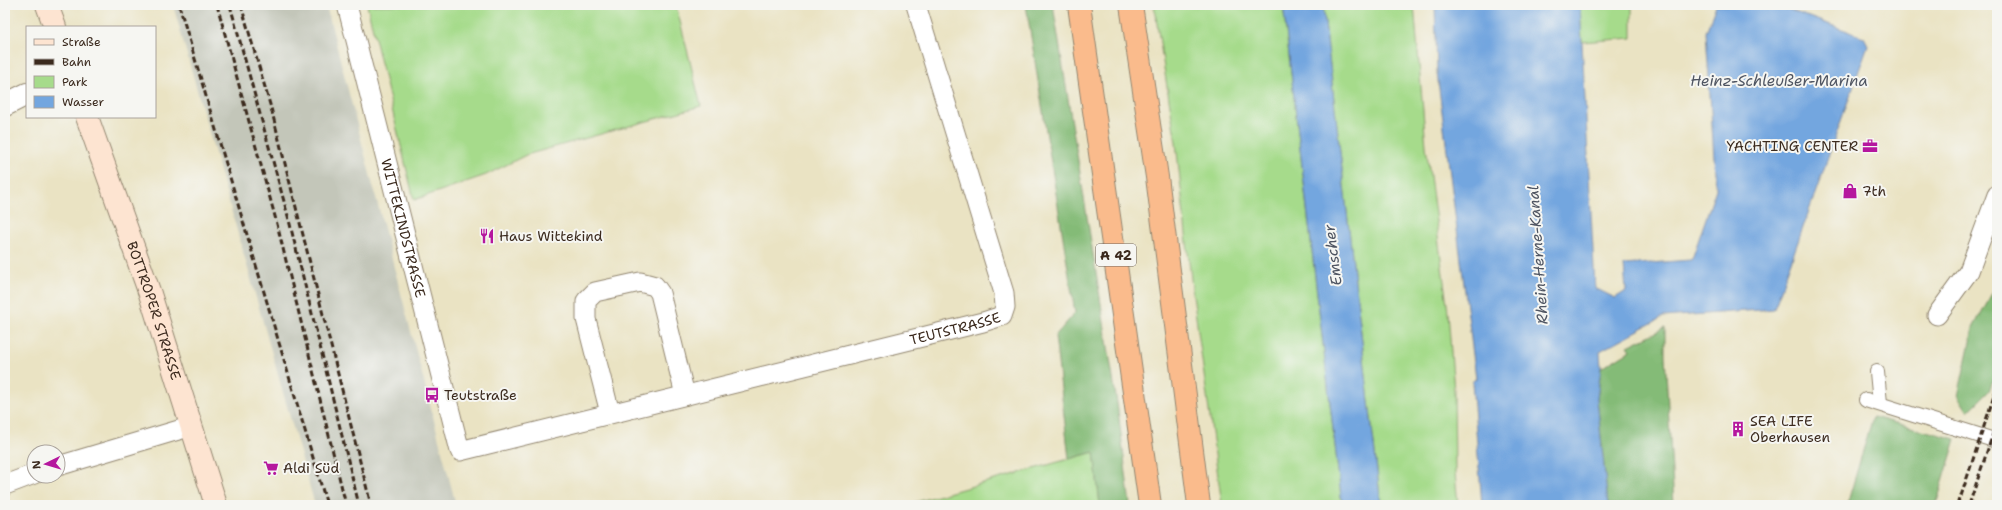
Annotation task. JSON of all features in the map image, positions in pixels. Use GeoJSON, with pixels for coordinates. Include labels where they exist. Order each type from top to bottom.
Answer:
{"type":"FeatureCollection","features":[{"type":"Feature","properties":{"kind":"highway","name":"A 42"},"geometry":{"type":"LineString","coordinates":[[1078,5],[1150,505]]}},
{"type":"Feature","properties":{"kind":"highway"},"geometry":{"type":"LineString","coordinates":[[1131,5],[1157,177],[1199,505]]}},
{"type":"Feature","properties":{"kind":"main road"},"geometry":{"type":"LineString","coordinates":[[47,5],[55,26]]}},
{"type":"Feature","properties":{"kind":"main road","name":"BOTTROPER STRASSE"},"geometry":{"type":"LineString","coordinates":[[87,118],[150,294],[216,505]]}},
{"type":"Feature","properties":{"kind":"street","name":"WITTEKINDSTRASSE"},"geometry":{"type":"LineString","coordinates":[[347,5],[460,451]]}},
{"type":"Feature","properties":{"kind":"street","name":"TEUTSTRASSE"},"geometry":{"type":"LineString","coordinates":[[460,451],[999,318],[1004,312],[1004,293],[916,5]]}},
{"type":"Feature","properties":{"kind":"street"},"geometry":{"type":"LineString","coordinates":[[5,105],[26,94]]}},
{"type":"Feature","properties":{"kind":"street"},"geometry":{"type":"LineString","coordinates":[[1937,315],[1969,271],[1997,195]]}},
{"type":"Feature","properties":{"kind":"street"},"geometry":{"type":"LineString","coordinates":[[610,413],[586,318],[586,301],[595,292],[640,282],[655,286],[660,293],[685,395]]}},
{"type":"Feature","properties":{"kind":"street"},"geometry":{"type":"LineString","coordinates":[[1877,372],[1873,401],[1997,440]]}},
{"type":"Feature","properties":{"kind":"street"},"geometry":{"type":"LineString","coordinates":[[66,464],[192,426]]}},
{"type":"Feature","properties":{"kind":"street"},"geometry":{"type":"LineString","coordinates":[[5,485],[26,477]]}},
{"type":"Feature","properties":{"kind":"shaded area"},"geometry":{"type":"Polygon","coordinates":[[[173,5],[326,5],[456,505],[315,505],[173,5]]]}},
{"type":"Feature","properties":{"kind":"green space"},"geometry":{"type":"Polygon","coordinates":[[[367,5],[676,5],[701,106],[526,155],[486,175],[414,200],[367,5]]]}},
{"type":"Feature","properties":{"kind":"green space"},"geometry":{"type":"Polygon","coordinates":[[[1026,5],[1053,5],[1117,403],[1130,505],[1100,505],[1094,452],[1069,459],[1055,336],[1075,313],[1026,5]]]}},
{"type":"Feature","properties":{"kind":"green space"},"geometry":{"type":"Polygon","coordinates":[[[1154,5],[1283,5],[1342,505],[1222,505],[1192,288],[1176,143],[1154,5]]]}},
{"type":"Feature","properties":{"kind":"green space"},"geometry":{"type":"Polygon","coordinates":[[[1323,5],[1414,5],[1426,146],[1448,312],[1454,391],[1455,473],[1458,505],[1381,505],[1323,5]]]}},
{"type":"Feature","properties":{"kind":"green space"},"geometry":{"type":"Polygon","coordinates":[[[1580,5],[1632,5],[1632,38],[1582,42],[1580,5]]]}},
{"type":"Feature","properties":{"kind":"green space"},"geometry":{"type":"Polygon","coordinates":[[[1997,284],[1997,368],[1989,391],[1968,412],[1958,396],[1973,328],[1997,284]]]}},
{"type":"Feature","properties":{"kind":"green space"},"geometry":{"type":"Polygon","coordinates":[[[1665,328],[1665,356],[1674,505],[1608,505],[1597,399],[1601,368],[1631,350],[1628,346],[1665,328]]]}},
{"type":"Feature","properties":{"kind":"green space"},"geometry":{"type":"Polygon","coordinates":[[[1873,417],[1956,439],[1936,505],[1847,505],[1873,417]]]}},
{"type":"Feature","properties":{"kind":"green space"},"geometry":{"type":"Polygon","coordinates":[[[1094,452],[1100,505],[905,505],[1069,459],[1094,452]]]}},
{"type":"Feature","properties":{"kind":"water","name":"Emscher"},"geometry":{"type":"Polygon","coordinates":[[[1283,5],[1323,5],[1381,505],[1342,505],[1283,5]]]}},
{"type":"Feature","properties":{"kind":"water"},"geometry":{"type":"Polygon","coordinates":[[[1435,5],[1580,5],[1595,288],[1615,298],[1626,291],[1624,265],[1692,259],[1716,189],[1706,32],[1716,5],[1776,5],[1864,37],[1868,45],[1774,309],[1663,317],[1600,351],[1601,368],[1597,399],[1608,505],[1482,505],[1472,382],[1476,378],[1437,73],[1435,5]]]}},
{"type":"Feature","properties":{"kind":"railway"},"geometry":{"type":"LineString","coordinates":[[179,5],[327,505]]}},
{"type":"Feature","properties":{"kind":"railway"},"geometry":{"type":"LineString","coordinates":[[217,5],[276,220],[346,505]]}},
{"type":"Feature","properties":{"kind":"railway"},"geometry":{"type":"LineString","coordinates":[[230,5],[288,216],[359,505]]}},
{"type":"Feature","properties":{"kind":"railway"},"geometry":{"type":"LineString","coordinates":[[241,5],[271,108],[371,505]]}},
{"type":"Feature","properties":{"kind":"railway"},"geometry":{"type":"LineString","coordinates":[[1958,505],[1997,387]]}},
{"type":"Feature","properties":{"kind":"railway"},"geometry":{"type":"LineString","coordinates":[[1969,505],[1997,422]]}},
{"type":"Feature","properties":{"kind":"place","name":"YACHTING CENTER"},"geometry":{"type":"Point","coordinates":[1870,146]}},
{"type":"Feature","properties":{"kind":"place","name":"7th"},"geometry":{"type":"Point","coordinates":[1850,191]}},
{"type":"Feature","properties":{"kind":"place","name":"Haus Wittekind"},"geometry":{"type":"Point","coordinates":[487,236]}},
{"type":"Feature","properties":{"kind":"place","name":"Teutstraße"},"geometry":{"type":"Point","coordinates":[432,395]}},
{"type":"Feature","properties":{"kind":"place","name":"SEA LIFE Oberhausen"},"geometry":{"type":"Point","coordinates":[1738,429]}},
{"type":"Feature","properties":{"kind":"place","name":"Aldi Süd"},"geometry":{"type":"Point","coordinates":[271,468]}},
{"type":"Feature","properties":{"kind":"water label","name":"Heinz-Schleußer-Marina"},"geometry":{"type":"Point","coordinates":[1779,81]}},
{"type":"Feature","properties":{"kind":"water label","name":"Rhein-Herne-Kanal"},"geometry":{"type":"Point","coordinates":[1538,255]}}]}
